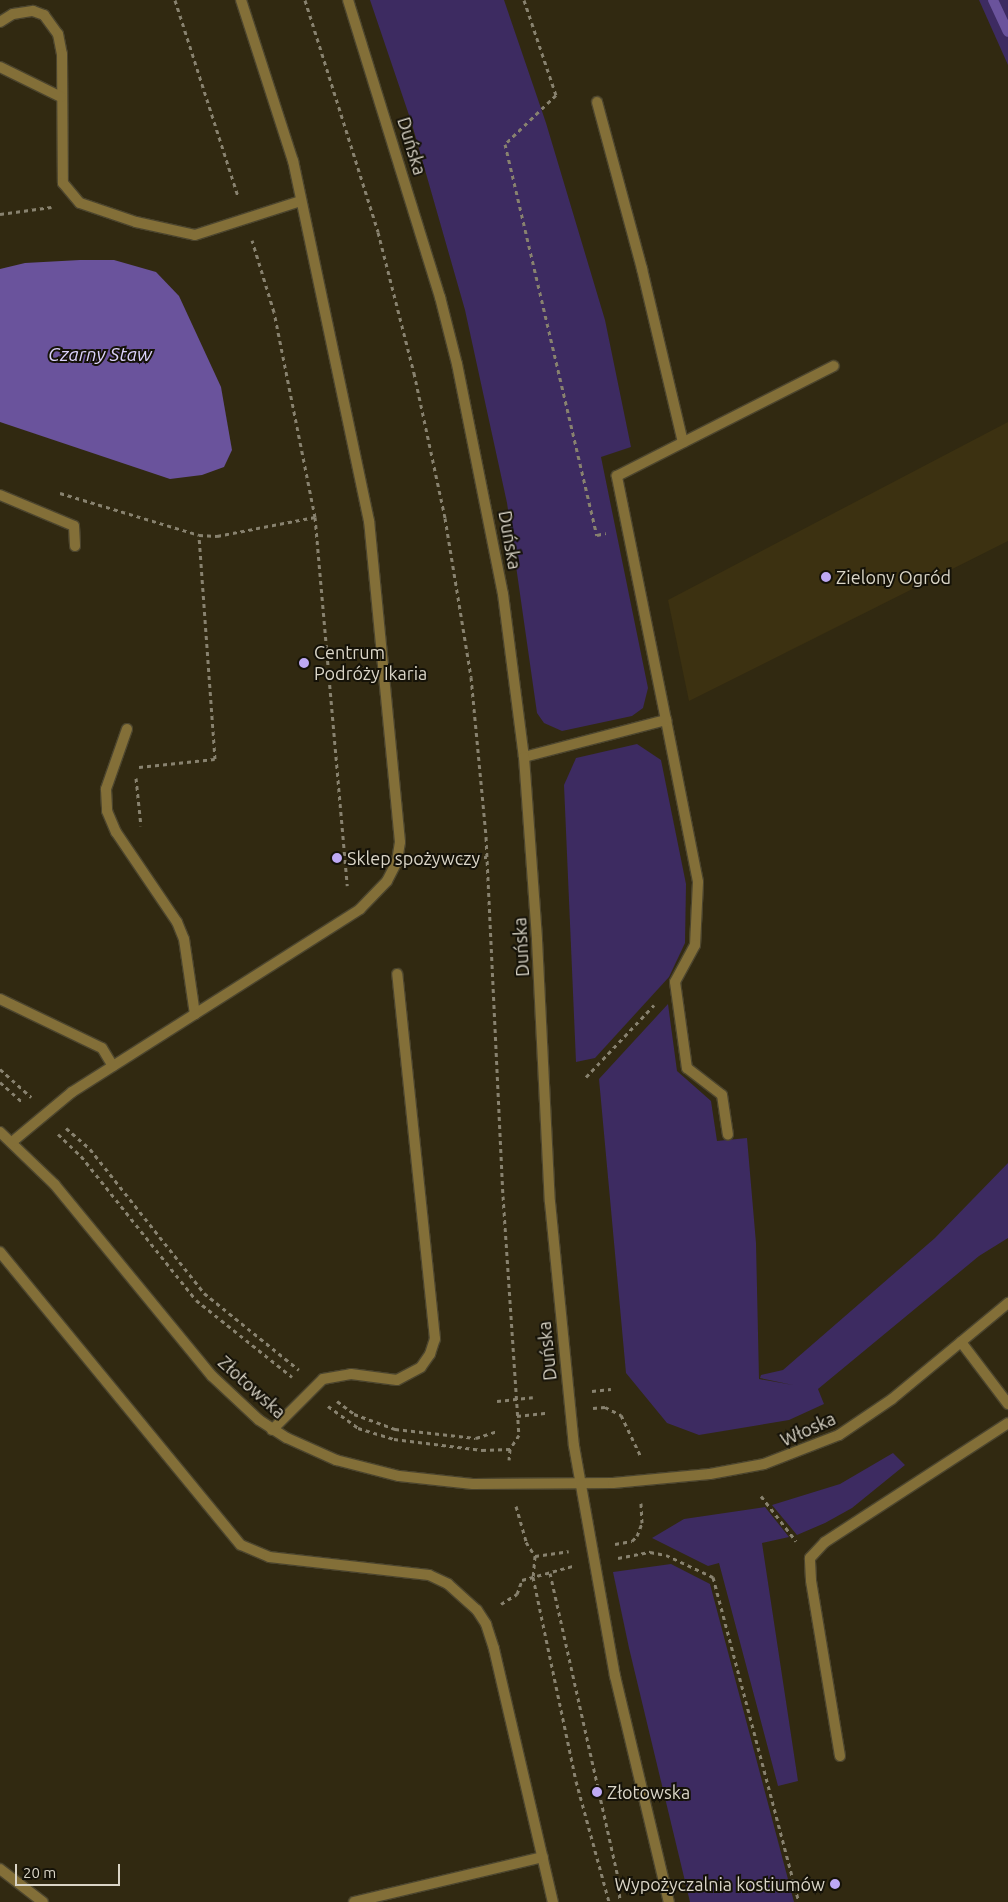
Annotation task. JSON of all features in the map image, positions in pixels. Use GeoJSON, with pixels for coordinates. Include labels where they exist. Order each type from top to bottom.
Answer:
{"type":"FeatureCollection","features":[{"type":"Feature","properties":{"kind":"street"},"geometry":{"type":"LineString","coordinates":[[12,1142],[44,1115],[113,1066],[360,909],[376,896],[397,861],[400,842],[369,521],[293,161],[241,0]]}},
{"type":"Feature","properties":{"kind":"street","name":"Duńska"},"geometry":{"type":"LineString","coordinates":[[348,0],[420,228],[457,364],[503,594],[524,757],[537,940],[550,1202],[562,1344],[580,1484],[615,1676],[669,1902]]}},
{"type":"Feature","properties":{"kind":"street"},"geometry":{"type":"LineString","coordinates":[[0,22],[13,14],[33,11],[44,15],[58,34],[62,54],[63,183],[80,202],[136,222],[195,235],[301,202]]}},
{"type":"Feature","properties":{"kind":"street"},"geometry":{"type":"LineString","coordinates":[[0,67],[61,97]]}},
{"type":"Feature","properties":{"kind":"street"},"geometry":{"type":"LineString","coordinates":[[597,102],[642,268],[683,442]]}},
{"type":"Feature","properties":{"kind":"street"},"geometry":{"type":"LineString","coordinates":[[728,1135],[722,1095],[687,1068],[675,982],[695,945],[698,882],[617,476],[834,366]]}},
{"type":"Feature","properties":{"kind":"street"},"geometry":{"type":"LineString","coordinates":[[0,495],[74,526],[75,546]]}},
{"type":"Feature","properties":{"kind":"street"},"geometry":{"type":"LineString","coordinates":[[524,757],[666,720]]}},
{"type":"Feature","properties":{"kind":"street"},"geometry":{"type":"LineString","coordinates":[[127,729],[106,789],[106,811],[129,852],[177,922],[184,938],[195,1014]]}},
{"type":"Feature","properties":{"kind":"street"},"geometry":{"type":"LineString","coordinates":[[272,1430],[314,1388],[335,1375],[350,1374],[387,1380],[402,1378],[421,1367],[430,1354],[435,1338],[397,974]]}},
{"type":"Feature","properties":{"kind":"street"},"geometry":{"type":"LineString","coordinates":[[0,999],[102,1048],[113,1066]]}},
{"type":"Feature","properties":{"kind":"street","name":"Złotowska"},"geometry":{"type":"LineString","coordinates":[[0,1132],[60,1192],[212,1376],[272,1430],[336,1460],[376,1472],[439,1482],[580,1484]]}},
{"type":"Feature","properties":{"kind":"street"},"geometry":{"type":"LineString","coordinates":[[0,1252],[242,1545],[269,1557],[429,1575],[448,1584],[477,1610],[486,1624],[494,1649],[553,1902]]}},
{"type":"Feature","properties":{"kind":"street","name":"Włoska"},"geometry":{"type":"LineString","coordinates":[[580,1484],[710,1474],[786,1457],[839,1435],[892,1399],[1008,1303]]}},
{"type":"Feature","properties":{"kind":"street"},"geometry":{"type":"LineString","coordinates":[[961,1342],[1008,1404]]}},
{"type":"Feature","properties":{"kind":"street"},"geometry":{"type":"LineString","coordinates":[[840,1756],[811,1580],[810,1558],[825,1542],[1008,1423]]}},
{"type":"Feature","properties":{"kind":"street"},"geometry":{"type":"LineString","coordinates":[[354,1902],[543,1857]]}},
{"type":"Feature","properties":{"kind":"street"},"geometry":{"type":"LineString","coordinates":[[0,1869],[43,1902]]}},
{"type":"Feature","properties":{"kind":"path"},"geometry":{"type":"LineString","coordinates":[[175,0],[274,312],[314,517],[347,886]]}},
{"type":"Feature","properties":{"kind":"path"},"geometry":{"type":"LineString","coordinates":[[305,0],[378,232],[414,374],[445,518],[470,677],[487,857],[503,1196],[517,1399],[518,1435],[510,1449],[513,1484],[519,1520],[536,1556],[533,1577],[576,1781],[609,1902]]}},
{"type":"Feature","properties":{"kind":"path"},"geometry":{"type":"LineString","coordinates":[[524,0],[556,95],[505,144],[597,535],[628,529]]}},
{"type":"Feature","properties":{"kind":"path"},"geometry":{"type":"LineString","coordinates":[[0,214],[80,202]]}},
{"type":"Feature","properties":{"kind":"path"},"geometry":{"type":"LineString","coordinates":[[57,492],[198,535],[216,536],[314,517]]}},
{"type":"Feature","properties":{"kind":"path"},"geometry":{"type":"LineString","coordinates":[[129,852],[143,843],[135,768],[215,759],[198,535]]}},
{"type":"Feature","properties":{"kind":"path"},"geometry":{"type":"LineString","coordinates":[[397,861],[487,857]]}},
{"type":"Feature","properties":{"kind":"path"},"geometry":{"type":"LineString","coordinates":[[586,1076],[675,982]]}},
{"type":"Feature","properties":{"kind":"path"},"geometry":{"type":"LineString","coordinates":[[0,1069],[81,1156],[196,1300],[314,1388],[354,1414],[395,1429],[476,1438],[498,1431]]}},
{"type":"Feature","properties":{"kind":"path"},"geometry":{"type":"LineString","coordinates":[[0,1082],[90,1149],[204,1294],[358,1428],[394,1439],[482,1450],[510,1449]]}},
{"type":"Feature","properties":{"kind":"path"},"geometry":{"type":"LineString","coordinates":[[586,1392],[611,1389]]}},
{"type":"Feature","properties":{"kind":"path"},"geometry":{"type":"LineString","coordinates":[[497,1401],[533,1397]]}},
{"type":"Feature","properties":{"kind":"path"},"geometry":{"type":"LineString","coordinates":[[588,1409],[605,1407],[621,1415],[641,1457]]}},
{"type":"Feature","properties":{"kind":"path"},"geometry":{"type":"LineString","coordinates":[[517,1416],[534,1415]]}},
{"type":"Feature","properties":{"kind":"path"},"geometry":{"type":"LineString","coordinates":[[761,1496],[810,1558]]}},
{"type":"Feature","properties":{"kind":"path"},"geometry":{"type":"LineString","coordinates":[[619,1544],[632,1541],[637,1536],[642,1523],[640,1505]]}},
{"type":"Feature","properties":{"kind":"path"},"geometry":{"type":"LineString","coordinates":[[536,1556],[572,1551]]}},
{"type":"Feature","properties":{"kind":"path"},"geometry":{"type":"LineString","coordinates":[[614,1558],[658,1554],[714,1577],[799,1902]]}},
{"type":"Feature","properties":{"kind":"path"},"geometry":{"type":"LineString","coordinates":[[517,1594],[522,1580],[574,1565]]}},
{"type":"Feature","properties":{"kind":"path"},"geometry":{"type":"LineString","coordinates":[[550,1573],[618,1878],[620,1902]]}},
{"type":"Feature","properties":{"kind":"shaded area"},"geometry":{"type":"Polygon","coordinates":[[[370,0],[504,0],[546,123],[605,320],[631,447],[601,457],[648,688],[643,708],[632,716],[562,731],[544,723],[537,713],[507,503],[465,310],[411,121],[370,0]]]}},
{"type":"Feature","properties":{"kind":"shaded area"},"geometry":{"type":"Polygon","coordinates":[[[979,0],[1008,0],[1008,65],[979,0]]]}},
{"type":"Feature","properties":{"kind":"shaded area","name":"Zielony Ogród"},"geometry":{"type":"Polygon","coordinates":[[[1008,422],[1008,541],[689,701],[668,600],[1008,422]]]}},
{"type":"Feature","properties":{"kind":"shaded area"},"geometry":{"type":"Polygon","coordinates":[[[637,744],[661,760],[686,884],[685,943],[669,977],[595,1058],[576,1062],[564,785],[576,758],[637,744]]]}},
{"type":"Feature","properties":{"kind":"shaded area"},"geometry":{"type":"Polygon","coordinates":[[[668,1004],[677,1071],[711,1101],[717,1141],[747,1138],[756,1243],[759,1379],[793,1385],[760,1378],[761,1375],[783,1370],[935,1238],[1008,1163],[1008,1238],[979,1256],[818,1389],[824,1404],[789,1420],[699,1435],[667,1423],[626,1373],[599,1079],[668,1004]]]}},
{"type":"Feature","properties":{"kind":"shaded area"},"geometry":{"type":"Polygon","coordinates":[[[893,1453],[905,1465],[852,1508],[825,1523],[797,1535],[772,1505],[840,1484],[893,1453]]]}},
{"type":"Feature","properties":{"kind":"shaded area"},"geometry":{"type":"Polygon","coordinates":[[[765,1507],[789,1537],[762,1543],[798,1781],[778,1786],[719,1563],[708,1566],[652,1538],[684,1519],[765,1507]]]}},
{"type":"Feature","properties":{"kind":"shaded area"},"geometry":{"type":"Polygon","coordinates":[[[671,1564],[710,1584],[794,1902],[690,1902],[629,1648],[613,1572],[671,1564]]]}},
{"type":"Feature","properties":{"kind":"water","name":"Czarny Staw"},"geometry":{"type":"Polygon","coordinates":[[[114,260],[156,272],[179,296],[221,387],[232,450],[224,467],[202,475],[170,479],[0,422],[0,269],[25,263],[114,260]]]}},
{"type":"Feature","properties":{"kind":"waterway"},"geometry":{"type":"LineString","coordinates":[[993,0],[1008,32]]}},
{"type":"Feature","properties":{"kind":"place","name":"Zielony Ogród"},"geometry":{"type":"Point","coordinates":[826,577]}},
{"type":"Feature","properties":{"kind":"place","name":"Centrum Podróży Ikaria"},"geometry":{"type":"Point","coordinates":[304,663]}},
{"type":"Feature","properties":{"kind":"place","name":"Sklep spożywczy"},"geometry":{"type":"Point","coordinates":[337,858]}},
{"type":"Feature","properties":{"kind":"place","name":"Złotowska"},"geometry":{"type":"Point","coordinates":[597,1792]}},
{"type":"Feature","properties":{"kind":"place","name":"Wypożyczalnia kostiumów"},"geometry":{"type":"Point","coordinates":[835,1884]}}]}
